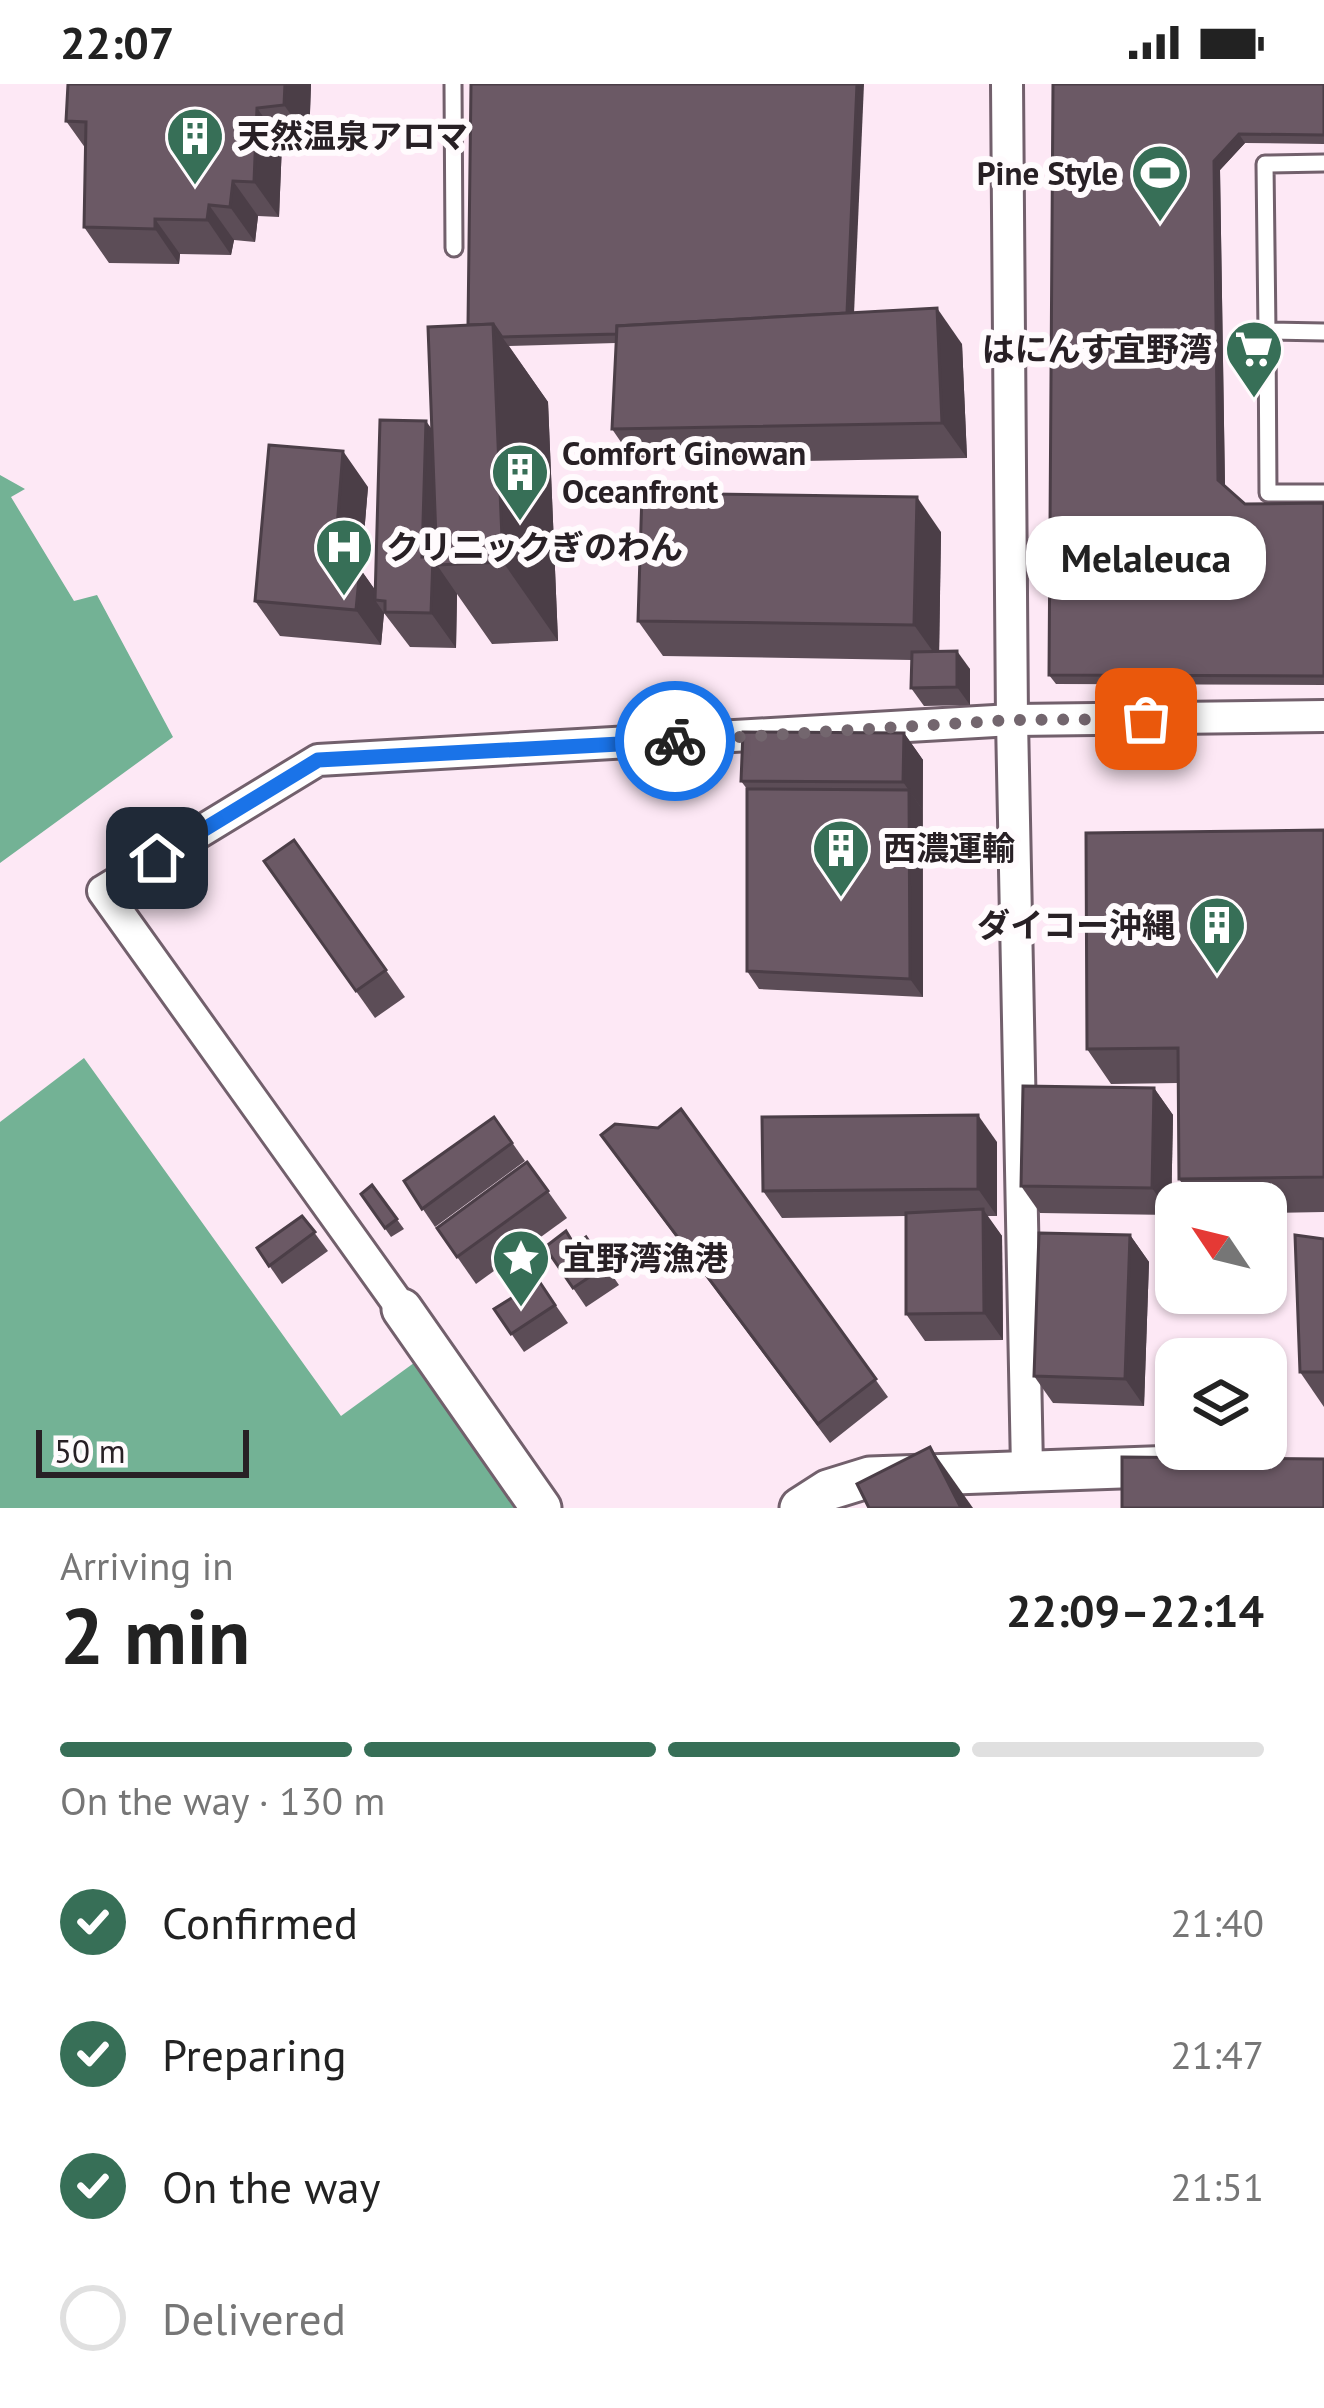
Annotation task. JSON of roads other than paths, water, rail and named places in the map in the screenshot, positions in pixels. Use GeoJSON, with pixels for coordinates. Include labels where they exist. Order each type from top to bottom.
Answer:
{"type":"FeatureCollection","features":[{"type":"Feature","properties":{"kind":"street"},"geometry":{"type":"LineString","coordinates":[[1007,84],[1012,720],[1027,1468]]}},
{"type":"Feature","properties":{"kind":"street"},"geometry":{"type":"LineString","coordinates":[[541,1508],[103,891],[318,760],[1012,720],[1324,716]]}},
{"type":"Feature","properties":{"kind":"street"},"geometry":{"type":"LineString","coordinates":[[822,1502],[870,1477],[1155,1467]]}},
{"type":"Feature","properties":{"kind":"lane"},"geometry":{"type":"LineString","coordinates":[[453,84],[454,248]]}},
{"type":"Feature","properties":{"kind":"lane"},"geometry":{"type":"LineString","coordinates":[[1324,163],[1265,164],[1268,493],[1324,493]]}},
{"type":"Feature","properties":{"kind":"lane"},"geometry":{"type":"LineString","coordinates":[[1267,332],[1324,332]]}},
{"type":"Feature","properties":{"kind":"place","name":"天然温泉アロマ"},"geometry":{"type":"Point","coordinates":[195,187]}},
{"type":"Feature","properties":{"kind":"place","name":"Pine Style"},"geometry":{"type":"Point","coordinates":[1160,224]}},
{"type":"Feature","properties":{"kind":"place","name":"はにんす宜野湾"},"geometry":{"type":"Point","coordinates":[1254,400]}},
{"type":"Feature","properties":{"kind":"place","name":"Comfort Ginowan Oceanfront"},"geometry":{"type":"Point","coordinates":[520,523]}},
{"type":"Feature","properties":{"kind":"place","name":"クリニックぎのわん"},"geometry":{"type":"Point","coordinates":[344,598]}},
{"type":"Feature","properties":{"kind":"place","name":"Melaleuca"},"geometry":{"type":"Point","coordinates":[1146,719]}},
{"type":"Feature","properties":{"kind":"place","name":"西濃運輸"},"geometry":{"type":"Point","coordinates":[841,899]}},
{"type":"Feature","properties":{"kind":"place","name":"ダイコー沖縄"},"geometry":{"type":"Point","coordinates":[1217,976]}},
{"type":"Feature","properties":{"kind":"place","name":"宜野湾漁港"},"geometry":{"type":"Point","coordinates":[521,1309]}}]}
